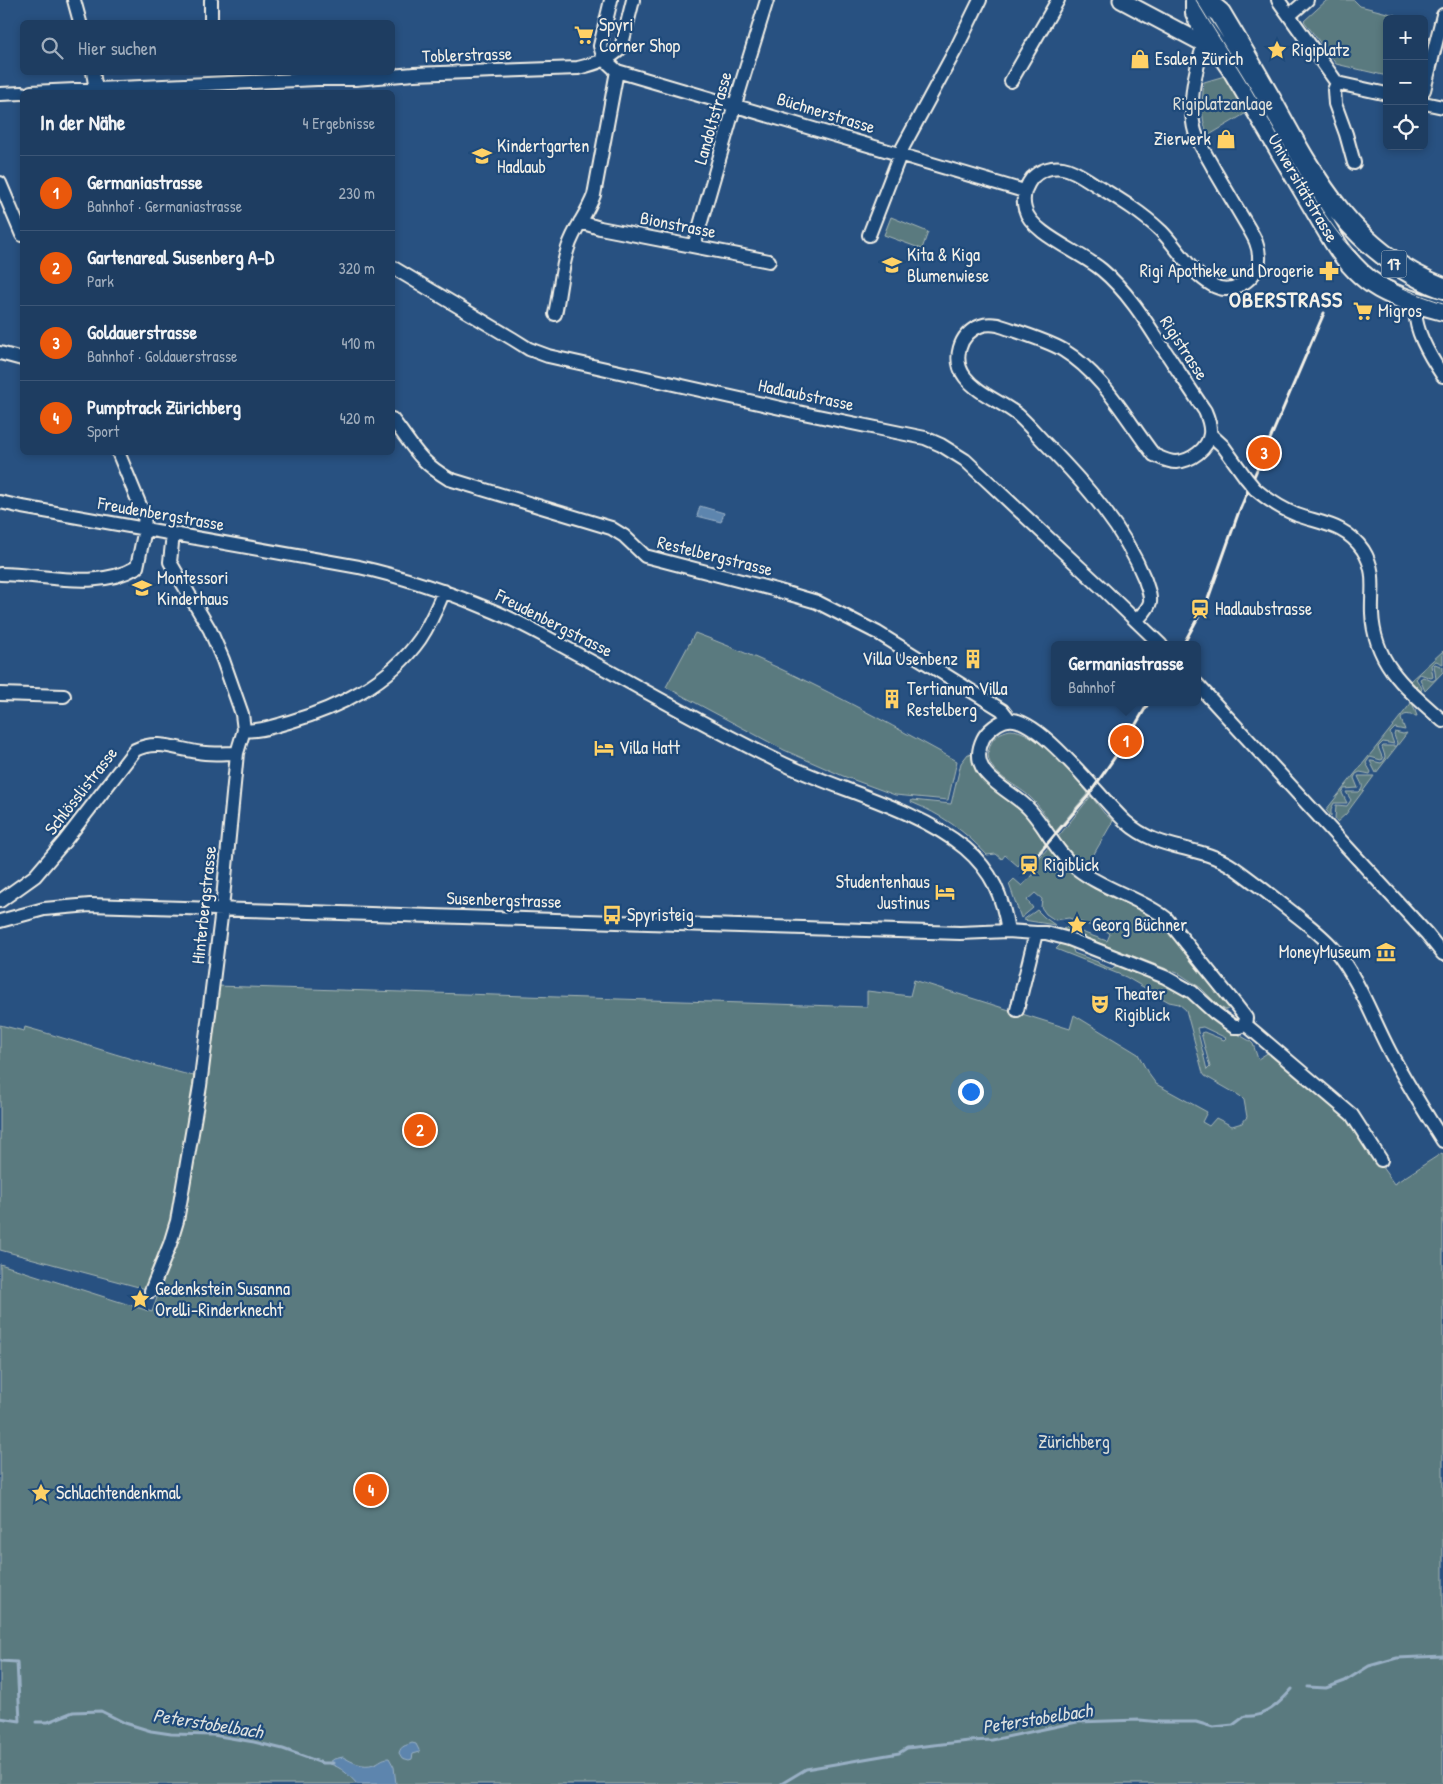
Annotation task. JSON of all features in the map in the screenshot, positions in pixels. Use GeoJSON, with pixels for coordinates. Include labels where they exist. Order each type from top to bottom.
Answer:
{"type":"FeatureCollection","features":[{"type":"Feature","properties":{"kind":"main road","name":"Universitätstrasse"},"geometry":{"type":"LineString","coordinates":[[1199,4],[1220,13],[1228,55],[1257,109],[1341,251],[1357,271],[1372,284],[1384,291],[1417,304]]}},
{"type":"Feature","properties":{"kind":"main road","name":"Universitätstrasse"},"geometry":{"type":"LineString","coordinates":[[1199,4],[1202,25],[1228,55],[1325,193],[1352,227],[1396,265],[1417,277],[1443,288]]}},
{"type":"Feature","properties":{"kind":"main road","name":"17"},"geometry":{"type":"LineString","coordinates":[[1417,304],[1443,310]]}},
{"type":"Feature","properties":{"kind":"street"},"geometry":{"type":"LineString","coordinates":[[74,0],[79,20]]}},
{"type":"Feature","properties":{"kind":"street"},"geometry":{"type":"LineString","coordinates":[[211,0],[211,20]]}},
{"type":"Feature","properties":{"kind":"street"},"geometry":{"type":"LineString","coordinates":[[555,314],[567,250],[575,229],[589,209],[594,195],[617,70],[604,59],[600,46],[611,0]]}},
{"type":"Feature","properties":{"kind":"street"},"geometry":{"type":"LineString","coordinates":[[604,59],[616,54],[621,48],[632,0]]}},
{"type":"Feature","properties":{"kind":"street","name":"Landoltstrasse"},"geometry":{"type":"LineString","coordinates":[[694,246],[767,0]]}},
{"type":"Feature","properties":{"kind":"street"},"geometry":{"type":"LineString","coordinates":[[869,235],[900,153],[980,0]]}},
{"type":"Feature","properties":{"kind":"street"},"geometry":{"type":"LineString","coordinates":[[1010,81],[1058,0]]}},
{"type":"Feature","properties":{"kind":"street"},"geometry":{"type":"LineString","coordinates":[[1121,0],[1178,31],[1228,55]]}},
{"type":"Feature","properties":{"kind":"street"},"geometry":{"type":"LineString","coordinates":[[1278,0],[1337,83],[1383,93]]}},
{"type":"Feature","properties":{"kind":"street"},"geometry":{"type":"LineString","coordinates":[[1290,15],[1307,0]]}},
{"type":"Feature","properties":{"kind":"street"},"geometry":{"type":"LineString","coordinates":[[1178,31],[1195,18],[1199,4]]}},
{"type":"Feature","properties":{"kind":"street"},"geometry":{"type":"LineString","coordinates":[[1428,74],[1443,15]]}},
{"type":"Feature","properties":{"kind":"street"},"geometry":{"type":"LineString","coordinates":[[1024,191],[1032,178],[1042,171],[1055,167],[1070,170],[1134,208],[1148,219],[1201,276],[1212,285],[1220,289],[1230,289],[1241,285],[1251,277],[1260,262],[1257,243],[1200,144],[1193,122],[1194,83],[1198,62],[1228,55]]}},
{"type":"Feature","properties":{"kind":"street","name":"Toblerstrasse"},"geometry":{"type":"LineString","coordinates":[[395,73],[578,68],[604,59]]}},
{"type":"Feature","properties":{"kind":"street","name":"Büchnerstrasse"},"geometry":{"type":"LineString","coordinates":[[617,70],[1024,191]]}},
{"type":"Feature","properties":{"kind":"street"},"geometry":{"type":"LineString","coordinates":[[94,75],[96,90]]}},
{"type":"Feature","properties":{"kind":"street","name":"Toblerstrasse"},"geometry":{"type":"LineString","coordinates":[[96,90],[143,90],[212,78],[322,75]]}},
{"type":"Feature","properties":{"kind":"street"},"geometry":{"type":"LineString","coordinates":[[1337,83],[1334,90],[1334,104],[1346,134],[1354,162]]}},
{"type":"Feature","properties":{"kind":"street"},"geometry":{"type":"LineString","coordinates":[[0,94],[20,93]]}},
{"type":"Feature","properties":{"kind":"street"},"geometry":{"type":"LineString","coordinates":[[1428,104],[1443,107]]}},
{"type":"Feature","properties":{"kind":"street"},"geometry":{"type":"LineString","coordinates":[[0,183],[20,229]]}},
{"type":"Feature","properties":{"kind":"street","name":"Rigistrasse"},"geometry":{"type":"LineString","coordinates":[[1024,191],[1025,210],[1030,220],[1038,229],[1102,270],[1140,312],[1205,411],[1210,434]]}},
{"type":"Feature","properties":{"kind":"street","name":"Bionstrasse"},"geometry":{"type":"LineString","coordinates":[[580,222],[600,228],[770,261]]}},
{"type":"Feature","properties":{"kind":"street","name":"Hadlaubstrasse"},"geometry":{"type":"LineString","coordinates":[[395,269],[512,339],[548,356],[803,413],[917,436],[941,445],[965,460],[1156,641]]}},
{"type":"Feature","properties":{"kind":"street"},"geometry":{"type":"LineString","coordinates":[[1417,304],[1415,310],[1419,331],[1425,346],[1443,376]]}},
{"type":"Feature","properties":{"kind":"street"},"geometry":{"type":"LineString","coordinates":[[1136,620],[1148,607],[1150,596],[1139,565],[1110,516],[1059,457],[1018,415],[970,383],[961,370],[959,356],[962,342],[971,331],[980,326],[998,325],[1062,350],[1083,364],[1094,375],[1154,455],[1175,462],[1184,461],[1201,450],[1210,434],[1223,446],[1246,478],[1274,504],[1296,514],[1332,524],[1348,533],[1364,551],[1372,572],[1374,584],[1372,613],[1374,628],[1383,658],[1398,680],[1443,721]]}},
{"type":"Feature","properties":{"kind":"street"},"geometry":{"type":"LineString","coordinates":[[0,353],[20,358]]}},
{"type":"Feature","properties":{"kind":"street","name":"Restelbergstrasse"},"geometry":{"type":"LineString","coordinates":[[395,423],[417,454],[433,470],[449,479],[611,528],[624,536],[645,556],[817,602],[878,633],[1002,710],[1009,719],[1016,720],[1032,728],[1058,749],[1114,811],[1142,835],[1162,844],[1201,853],[1224,861],[1266,891],[1318,933],[1333,948],[1344,961],[1391,1054],[1443,1141]]}},
{"type":"Feature","properties":{"kind":"street"},"geometry":{"type":"LineString","coordinates":[[0,574],[89,580],[121,574],[137,567],[145,529],[144,515],[119,455]]}},
{"type":"Feature","properties":{"kind":"street","name":"Freudenbergstrasse"},"geometry":{"type":"LineString","coordinates":[[0,502],[359,567],[400,576],[492,610],[784,764],[936,828],[967,850],[991,878],[998,889],[1008,931]]}},
{"type":"Feature","properties":{"kind":"street","name":"Hinterbergstrasse"},"geometry":{"type":"LineString","coordinates":[[151,1292],[170,1244],[185,1180],[200,1086],[222,909],[237,753],[244,730],[242,714],[210,630],[170,562],[173,534]]}},
{"type":"Feature","properties":{"kind":"street"},"geometry":{"type":"LineString","coordinates":[[244,730],[260,730],[311,715],[344,700],[385,675],[403,660],[418,641],[434,615],[444,591]]}},
{"type":"Feature","properties":{"kind":"street"},"geometry":{"type":"LineString","coordinates":[[1201,688],[1427,934],[1443,954]]}},
{"type":"Feature","properties":{"kind":"street"},"geometry":{"type":"LineString","coordinates":[[0,694],[64,696]]}},
{"type":"Feature","properties":{"kind":"street"},"geometry":{"type":"LineString","coordinates":[[1009,719],[990,730],[982,743],[980,758],[986,774],[992,781],[1021,800],[1031,810],[1057,849],[1076,868],[1095,881],[1152,908],[1166,918],[1246,1018],[1245,1024],[1352,1114],[1381,1160]]}},
{"type":"Feature","properties":{"kind":"street","name":"Schlösslistrasse"},"geometry":{"type":"LineString","coordinates":[[0,901],[34,876],[70,834],[135,750],[142,746],[156,744],[172,745],[204,753],[237,753]]}},
{"type":"Feature","properties":{"kind":"street","name":"Susenbergstrasse"},"geometry":{"type":"LineString","coordinates":[[0,921],[44,909],[90,905],[951,932],[1008,931],[1046,933],[1069,939],[1166,977],[1192,992],[1234,1027],[1240,1027],[1245,1024]]}},
{"type":"Feature","properties":{"kind":"street"},"geometry":{"type":"LineString","coordinates":[[1017,1010],[1036,933]]}},
{"type":"Feature","properties":{"kind":"green space"},"geometry":{"type":"Polygon","coordinates":[[[1327,0],[1354,0],[1360,6],[1395,15],[1383,15],[1383,75],[1336,64],[1304,21],[1327,0]]]}},
{"type":"Feature","properties":{"kind":"green space","name":"Rigiplatzanlage"},"geometry":{"type":"Polygon","coordinates":[[[1228,75],[1248,112],[1208,134],[1205,128],[1202,102],[1204,82],[1228,75]]]}},
{"type":"Feature","properties":{"kind":"green space"},"geometry":{"type":"Polygon","coordinates":[[[891,217],[928,232],[922,249],[884,235],[891,217]]]}},
{"type":"Feature","properties":{"kind":"green space"},"geometry":{"type":"Polygon","coordinates":[[[695,633],[796,676],[957,761],[948,800],[895,795],[843,776],[784,750],[666,687],[695,633]]]}},
{"type":"Feature","properties":{"kind":"green space"},"geometry":{"type":"Polygon","coordinates":[[[1443,651],[1443,664],[1436,661],[1431,665],[1433,677],[1420,674],[1416,679],[1422,688],[1421,691],[1410,681],[1443,651]]]}},
{"type":"Feature","properties":{"kind":"green space"},"geometry":{"type":"Polygon","coordinates":[[[1435,664],[1443,667],[1443,672],[1425,691],[1420,679],[1423,677],[1432,681],[1436,679],[1435,664]]]}},
{"type":"Feature","properties":{"kind":"green space"},"geometry":{"type":"Polygon","coordinates":[[[1412,702],[1417,716],[1406,715],[1401,719],[1405,730],[1395,728],[1390,733],[1394,744],[1383,742],[1378,747],[1383,759],[1370,757],[1366,763],[1371,772],[1370,774],[1360,772],[1356,774],[1354,778],[1358,788],[1344,789],[1342,793],[1347,803],[1334,803],[1331,809],[1331,816],[1326,810],[1412,702]]]}},
{"type":"Feature","properties":{"kind":"green space"},"geometry":{"type":"Polygon","coordinates":[[[1010,730],[1020,732],[1041,744],[1063,764],[1088,793],[1055,832],[1044,813],[1034,801],[1001,776],[990,763],[988,755],[993,740],[1001,733],[1010,730]]]}},
{"type":"Feature","properties":{"kind":"green space"},"geometry":{"type":"Polygon","coordinates":[[[1395,732],[1407,733],[1376,773],[1370,761],[1381,763],[1384,761],[1385,756],[1382,747],[1396,746],[1395,732]]]}},
{"type":"Feature","properties":{"kind":"green space"},"geometry":{"type":"Polygon","coordinates":[[[968,754],[973,755],[978,774],[983,780],[1025,814],[1045,844],[1032,860],[1027,856],[1018,866],[1005,855],[1002,859],[996,854],[987,855],[952,824],[933,812],[911,802],[912,800],[951,804],[961,763],[968,754]]]}},
{"type":"Feature","properties":{"kind":"green space"},"geometry":{"type":"Polygon","coordinates":[[[1358,776],[1374,776],[1346,814],[1337,822],[1335,819],[1336,805],[1347,806],[1351,800],[1346,792],[1359,792],[1362,788],[1358,776]]]}},
{"type":"Feature","properties":{"kind":"green space"},"geometry":{"type":"Polygon","coordinates":[[[1091,796],[1113,821],[1087,866],[1074,856],[1058,837],[1091,796]]]}},
{"type":"Feature","properties":{"kind":"green space"},"geometry":{"type":"Polygon","coordinates":[[[1048,848],[1064,868],[1076,877],[1162,922],[1230,1008],[1226,1010],[1220,1007],[1201,988],[1180,974],[1063,929],[1067,927],[1107,941],[1110,934],[1069,918],[1055,920],[1046,914],[1041,907],[1042,899],[1035,893],[1027,900],[1033,908],[1021,918],[1009,884],[1014,879],[1022,886],[1038,868],[1034,864],[1048,848]]]}},
{"type":"Feature","properties":{"kind":"green space"},"geometry":{"type":"Polygon","coordinates":[[[1037,910],[1044,917],[1055,925],[1023,920],[1037,910]]]}},
{"type":"Feature","properties":{"kind":"green space","name":"Zürichberg"},"geometry":{"type":"Polygon","coordinates":[[[1062,943],[1072,947],[1074,953],[1099,964],[1112,969],[1121,965],[1166,984],[1192,999],[1216,1022],[1250,1041],[1253,1044],[1258,1059],[1269,1052],[1350,1122],[1394,1184],[1443,1154],[1443,1784],[0,1784],[0,1264],[152,1312],[173,1252],[146,1289],[0,1250],[0,1025],[24,1031],[25,1027],[206,1079],[216,986],[867,1007],[867,991],[910,996],[914,980],[1070,1029],[1074,1015],[1138,1054],[1156,1084],[1207,1112],[1202,1122],[1209,1126],[1216,1118],[1232,1126],[1242,1123],[1247,1117],[1244,1100],[1203,1073],[1186,1010],[1179,1004],[1169,1002],[1126,977],[1056,949],[1062,943]],[[1203,1027],[1197,1028],[1207,1070],[1210,1067],[1201,1033],[1204,1032],[1224,1040],[1226,1038],[1203,1027]]]}},
{"type":"Feature","properties":{"kind":"water"},"geometry":{"type":"Polygon","coordinates":[[[700,506],[724,513],[721,522],[697,516],[700,506]]]}},
{"type":"Feature","properties":{"kind":"water"},"geometry":{"type":"Polygon","coordinates":[[[412,1743],[416,1744],[420,1752],[413,1754],[412,1759],[409,1760],[402,1758],[399,1753],[401,1748],[412,1743]]]}},
{"type":"Feature","properties":{"kind":"water"},"geometry":{"type":"Polygon","coordinates":[[[343,1757],[362,1765],[374,1764],[389,1758],[394,1767],[396,1784],[357,1784],[342,1770],[330,1764],[334,1759],[343,1757]]]}},
{"type":"Feature","properties":{"kind":"waterway","name":"Peterstobelbach"},"geometry":{"type":"LineString","coordinates":[[1308,1687],[1326,1688],[1345,1681],[1369,1666],[1397,1658],[1443,1656]]}},
{"type":"Feature","properties":{"kind":"waterway","name":"Peterstobelbach"},"geometry":{"type":"LineString","coordinates":[[0,1661],[17,1662],[20,1721],[0,1718]]}},
{"type":"Feature","properties":{"kind":"waterway","name":"Peterstobelbach"},"geometry":{"type":"LineString","coordinates":[[781,1784],[806,1769],[899,1753],[907,1748],[992,1740],[1077,1722],[1140,1720],[1196,1722],[1213,1727],[1233,1725],[1245,1716],[1259,1715],[1272,1709],[1292,1689]]}},
{"type":"Feature","properties":{"kind":"waterway","name":"Peterstobelbach"},"geometry":{"type":"LineString","coordinates":[[36,1722],[48,1722],[73,1712],[101,1711],[125,1723],[151,1731],[171,1734],[213,1735],[254,1742],[283,1749],[322,1763],[333,1763]]}},
{"type":"Feature","properties":{"kind":"tram line"},"geometry":{"type":"LineString","coordinates":[[1196,0],[1303,180],[1329,221],[1344,240],[1359,257],[1383,277],[1408,290],[1443,303]]}},
{"type":"Feature","properties":{"kind":"railway"},"geometry":{"type":"LineString","coordinates":[[1185,641],[1208,599],[1238,514],[1324,313]]}},
{"type":"Feature","properties":{"kind":"railway"},"geometry":{"type":"LineString","coordinates":[[1029,865],[1088,796],[1126,741],[1147,706]]}},
{"type":"Feature","properties":{"kind":"place","name":"Spyri Corner Shop"},"geometry":{"type":"Point","coordinates":[584,35]}},
{"type":"Feature","properties":{"kind":"place","name":"Rigiplatz"},"geometry":{"type":"Point","coordinates":[1277,50]}},
{"type":"Feature","properties":{"kind":"place","name":"Esalen Zürich"},"geometry":{"type":"Point","coordinates":[1140,59]}},
{"type":"Feature","properties":{"kind":"place","name":"Zierwerk"},"geometry":{"type":"Point","coordinates":[1226,139]}},
{"type":"Feature","properties":{"kind":"place","name":"Kindertgarten Hadlaub"},"geometry":{"type":"Point","coordinates":[482,156]}},
{"type":"Feature","properties":{"kind":"place","name":"Kita & Kiga Blumenwiese"},"geometry":{"type":"Point","coordinates":[892,265]}},
{"type":"Feature","properties":{"kind":"place","name":"Rigi Apotheke und Drogerie"},"geometry":{"type":"Point","coordinates":[1329,271]}},
{"type":"Feature","properties":{"kind":"place","name":"Migros"},"geometry":{"type":"Point","coordinates":[1363,311]}},
{"type":"Feature","properties":{"kind":"place","name":"Goldauerstrasse"},"geometry":{"type":"Point","coordinates":[1264,453]}},
{"type":"Feature","properties":{"kind":"place","name":"Montessori Kinderhaus"},"geometry":{"type":"Point","coordinates":[142,588]}},
{"type":"Feature","properties":{"kind":"place","name":"Hadlaubstrasse"},"geometry":{"type":"Point","coordinates":[1200,609]}},
{"type":"Feature","properties":{"kind":"place","name":"Villa Usenbenz"},"geometry":{"type":"Point","coordinates":[973,659]}},
{"type":"Feature","properties":{"kind":"place","name":"Tertianum Villa Restelberg"},"geometry":{"type":"Point","coordinates":[892,699]}},
{"type":"Feature","properties":{"kind":"place","name":"Germaniastrasse"},"geometry":{"type":"Point","coordinates":[1126,741]}},
{"type":"Feature","properties":{"kind":"place","name":"Villa Hatt"},"geometry":{"type":"Point","coordinates":[604,748]}},
{"type":"Feature","properties":{"kind":"place","name":"Rigiblick"},"geometry":{"type":"Point","coordinates":[1029,865]}},
{"type":"Feature","properties":{"kind":"place","name":"Studentenhaus Justinus"},"geometry":{"type":"Point","coordinates":[945,892]}},
{"type":"Feature","properties":{"kind":"place","name":"Spyristeig"},"geometry":{"type":"Point","coordinates":[612,915]}},
{"type":"Feature","properties":{"kind":"place","name":"Georg Büchner"},"geometry":{"type":"Point","coordinates":[1077,925]}},
{"type":"Feature","properties":{"kind":"place","name":"MoneyMuseum"},"geometry":{"type":"Point","coordinates":[1386,952]}},
{"type":"Feature","properties":{"kind":"place","name":"Theater Rigiblick"},"geometry":{"type":"Point","coordinates":[1100,1004]}},
{"type":"Feature","properties":{"kind":"place","name":"Gartenareal Susenberg A-D"},"geometry":{"type":"Point","coordinates":[420,1130]}},
{"type":"Feature","properties":{"kind":"place","name":"Gedenkstein Susanna Orelli-Rinderknecht"},"geometry":{"type":"Point","coordinates":[140,1299]}},
{"type":"Feature","properties":{"kind":"place","name":"Pumptrack Zürichberg"},"geometry":{"type":"Point","coordinates":[371,1490]}},
{"type":"Feature","properties":{"kind":"place","name":"Schlachtendenkmal"},"geometry":{"type":"Point","coordinates":[41,1493]}},
{"type":"Feature","properties":{"kind":"district","name":"OBERSTRASS"},"geometry":{"type":"Point","coordinates":[1286,299]}}]}
